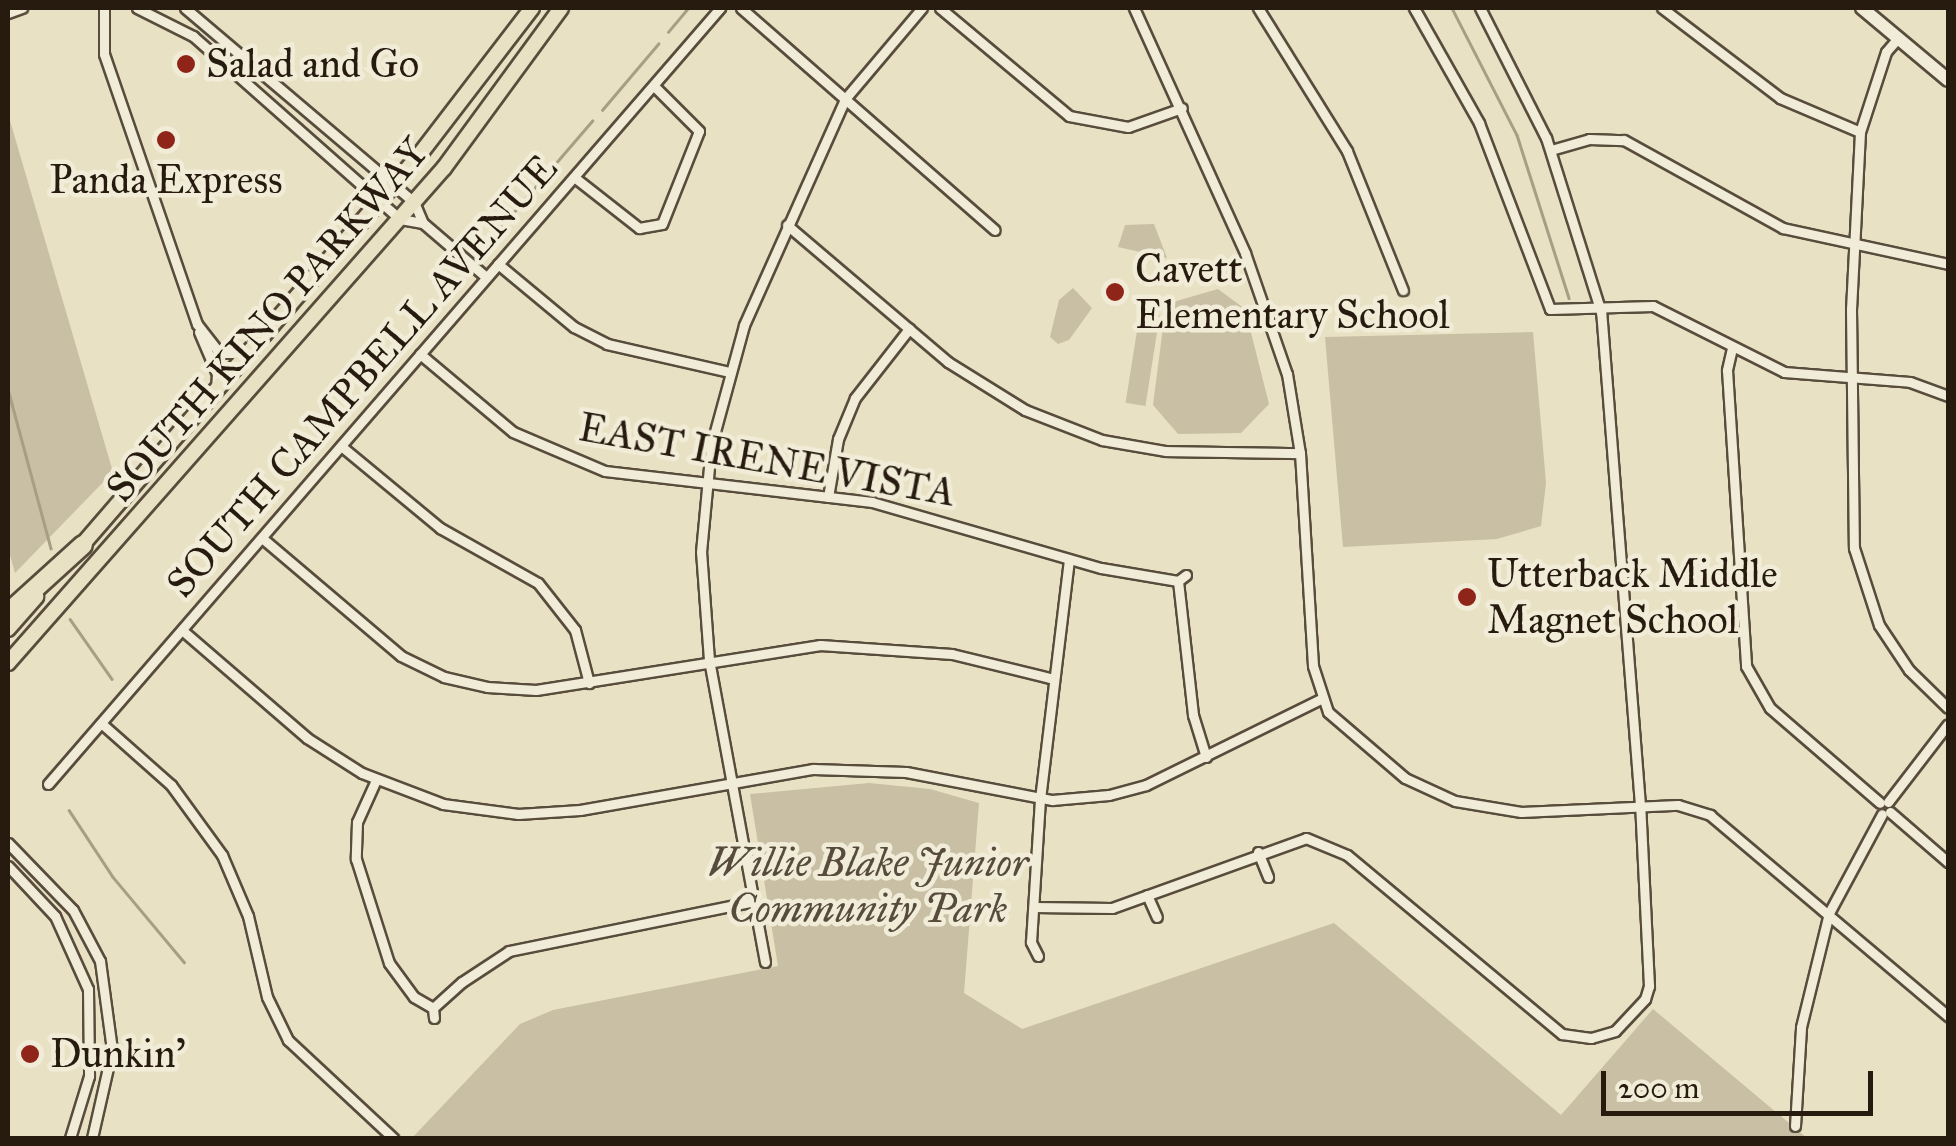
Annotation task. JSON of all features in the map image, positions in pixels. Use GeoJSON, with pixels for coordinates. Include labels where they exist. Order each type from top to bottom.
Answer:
{"type":"FeatureCollection","features":[{"type":"Feature","properties":{"kind":"highway"},"geometry":{"type":"LineString","coordinates":[[8,613],[82,545]]}},
{"type":"Feature","properties":{"kind":"main road","name":"SOUTH KINO PARKWAY"},"geometry":{"type":"LineString","coordinates":[[8,629],[380,201],[532,8]]}},
{"type":"Feature","properties":{"kind":"main road","name":"SOUTH KINO PARKWAY"},"geometry":{"type":"LineString","coordinates":[[8,664],[400,219],[495,106],[561,8]]}},
{"type":"Feature","properties":{"kind":"main road"},"geometry":{"type":"LineString","coordinates":[[1862,8],[1948,80]]}},
{"type":"Feature","properties":{"kind":"main road"},"geometry":{"type":"LineString","coordinates":[[142,475],[160,492]]}},
{"type":"Feature","properties":{"kind":"street"},"geometry":{"type":"LineString","coordinates":[[8,13],[22,8]]}},
{"type":"Feature","properties":{"kind":"street","name":"SOUTH KINO PARKWAY"},"geometry":{"type":"LineString","coordinates":[[104,8],[104,54],[198,324],[202,348],[217,374],[215,391]]}},
{"type":"Feature","properties":{"kind":"street"},"geometry":{"type":"LineString","coordinates":[[137,8],[193,36],[400,219],[423,223]]}},
{"type":"Feature","properties":{"kind":"street"},"geometry":{"type":"LineString","coordinates":[[185,8],[394,184],[414,202],[423,223],[486,277]]}},
{"type":"Feature","properties":{"kind":"street","name":"SOUTH CAMPBELL AVENUE"},"geometry":{"type":"LineString","coordinates":[[48,784],[720,8]]}},
{"type":"Feature","properties":{"kind":"street"},"geometry":{"type":"LineString","coordinates":[[741,8],[995,230]]}},
{"type":"Feature","properties":{"kind":"street"},"geometry":{"type":"LineString","coordinates":[[766,962],[709,660],[701,552],[706,482],[729,372],[787,225],[844,99],[922,8]]}},
{"type":"Feature","properties":{"kind":"street"},"geometry":{"type":"LineString","coordinates":[[940,8],[1069,116],[1128,127],[1182,108]]}},
{"type":"Feature","properties":{"kind":"street"},"geometry":{"type":"LineString","coordinates":[[1134,8],[1182,108],[1272,323],[1300,453],[1320,700],[1388,765],[1455,801],[1521,812],[1678,805],[1710,816],[1948,1016]]}},
{"type":"Feature","properties":{"kind":"street"},"geometry":{"type":"LineString","coordinates":[[1258,8],[1347,152],[1403,290]]}},
{"type":"Feature","properties":{"kind":"street"},"geometry":{"type":"LineString","coordinates":[[1414,8],[1480,123],[1543,302],[1550,309],[1664,308],[1732,348],[1784,372],[1910,382],[1948,396]]}},
{"type":"Feature","properties":{"kind":"street"},"geometry":{"type":"LineString","coordinates":[[1034,906],[1100,909],[1293,839],[1319,841],[1394,895],[1553,1030],[1580,1038],[1605,1035],[1632,1018],[1649,986],[1640,805],[1601,311],[1550,150],[1480,8]]}},
{"type":"Feature","properties":{"kind":"street"},"geometry":{"type":"LineString","coordinates":[[1662,8],[1780,98],[1860,132]]}},
{"type":"Feature","properties":{"kind":"street"},"geometry":{"type":"LineString","coordinates":[[1898,38],[1882,64],[1860,132],[1853,248],[1854,532],[1864,592],[1894,652],[1948,708]]}},
{"type":"Feature","properties":{"kind":"street"},"geometry":{"type":"LineString","coordinates":[[574,177],[633,226],[652,236],[665,219],[699,137],[693,119],[654,86]]}},
{"type":"Feature","properties":{"kind":"street"},"geometry":{"type":"LineString","coordinates":[[1550,150],[1590,138],[1624,140],[1759,218],[1853,248],[1948,264]]}},
{"type":"Feature","properties":{"kind":"street"},"geometry":{"type":"LineString","coordinates":[[787,225],[978,384],[1076,431],[1202,455],[1300,453]]}},
{"type":"Feature","properties":{"kind":"street"},"geometry":{"type":"LineString","coordinates":[[498,264],[574,327],[606,344],[729,372]]}},
{"type":"Feature","properties":{"kind":"street"},"geometry":{"type":"LineString","coordinates":[[198,324],[228,358],[249,352]]}},
{"type":"Feature","properties":{"kind":"street"},"geometry":{"type":"LineString","coordinates":[[828,496],[838,439],[855,398],[909,329]]}},
{"type":"Feature","properties":{"kind":"street"},"geometry":{"type":"LineString","coordinates":[[1732,348],[1727,370],[1746,666],[1770,708],[1948,862]]}},
{"type":"Feature","properties":{"kind":"street","name":"EAST IRENE VISTA"},"geometry":{"type":"LineString","coordinates":[[420,354],[501,423],[546,450],[605,471],[828,496],[943,518],[1069,560],[1182,578],[1192,715],[1206,756]]}},
{"type":"Feature","properties":{"kind":"street"},"geometry":{"type":"LineString","coordinates":[[341,446],[440,528],[538,583],[575,630],[588,682]]}},
{"type":"Feature","properties":{"kind":"street"},"geometry":{"type":"LineString","coordinates":[[262,538],[401,656],[444,678],[536,690],[709,660],[870,646],[986,660],[1054,679]]}},
{"type":"Feature","properties":{"kind":"street"},"geometry":{"type":"LineString","coordinates":[[1038,956],[1031,942],[1040,799],[1069,560]]}},
{"type":"Feature","properties":{"kind":"street"},"geometry":{"type":"LineString","coordinates":[[182,630],[307,738],[376,780],[443,804],[518,814],[580,810],[732,780],[867,768],[1040,799],[1130,791],[1320,700]]}},
{"type":"Feature","properties":{"kind":"street"},"geometry":{"type":"LineString","coordinates":[[101,723],[171,785],[222,854],[248,916],[267,997],[288,1040],[393,1138]]}},
{"type":"Feature","properties":{"kind":"street"},"geometry":{"type":"LineString","coordinates":[[1796,1126],[1801,1027],[1830,913],[1885,808],[1948,724]]}},
{"type":"Feature","properties":{"kind":"street"},"geometry":{"type":"LineString","coordinates":[[376,780],[357,822],[356,859],[389,963],[414,997],[434,1014],[509,951],[754,901]]}},
{"type":"Feature","properties":{"kind":"street"},"geometry":{"type":"LineString","coordinates":[[8,842],[74,910],[100,961],[112,1050],[92,1138]]}},
{"type":"Feature","properties":{"kind":"street"},"geometry":{"type":"LineString","coordinates":[[1258,852],[1268,877]]}},
{"type":"Feature","properties":{"kind":"street"},"geometry":{"type":"LineString","coordinates":[[8,866],[55,916],[88,989],[89,1076],[70,1138]]}},
{"type":"Feature","properties":{"kind":"street"},"geometry":{"type":"LineString","coordinates":[[1394,895],[1403,884]]}},
{"type":"Feature","properties":{"kind":"street"},"geometry":{"type":"LineString","coordinates":[[1147,894],[1157,918]]}},
{"type":"Feature","properties":{"kind":"street"},"geometry":{"type":"LineString","coordinates":[[1490,977],[1499,966]]}},
{"type":"Feature","properties":{"kind":"green space"},"geometry":{"type":"Polygon","coordinates":[[[8,114],[113,472],[15,573],[8,548],[8,114]]]}},
{"type":"Feature","properties":{"kind":"green space"},"geometry":{"type":"Polygon","coordinates":[[[1154,224],[1167,258],[1118,247],[1125,225],[1154,224]]]}},
{"type":"Feature","properties":{"kind":"green space"},"geometry":{"type":"Polygon","coordinates":[[[1073,288],[1092,308],[1069,340],[1058,344],[1050,337],[1059,300],[1073,288]]]}},
{"type":"Feature","properties":{"kind":"green space"},"geometry":{"type":"Polygon","coordinates":[[[1218,289],[1245,309],[1269,404],[1241,433],[1178,434],[1153,405],[1165,312],[1173,302],[1218,289]]]}},
{"type":"Feature","properties":{"kind":"green space"},"geometry":{"type":"Polygon","coordinates":[[[1140,312],[1160,315],[1145,406],[1126,403],[1140,312]]]}},
{"type":"Feature","properties":{"kind":"green space"},"geometry":{"type":"Polygon","coordinates":[[[1533,332],[1546,483],[1541,526],[1497,539],[1343,547],[1325,337],[1533,332]]]}},
{"type":"Feature","properties":{"kind":"green space","name":"Willie Blake Junior Community Park"},"geometry":{"type":"Polygon","coordinates":[[[869,783],[930,789],[979,803],[964,993],[1022,1029],[1334,923],[1561,1115],[1653,1009],[1807,1138],[412,1138],[520,1024],[553,1010],[778,966],[750,794],[869,783]]]}},
{"type":"Feature","properties":{"kind":"waterway"},"geometry":{"type":"LineString","coordinates":[[668,32],[688,8]]}},
{"type":"Feature","properties":{"kind":"waterway"},"geometry":{"type":"LineString","coordinates":[[1452,8],[1517,135],[1569,298]]}},
{"type":"Feature","properties":{"kind":"waterway"},"geometry":{"type":"LineString","coordinates":[[602,110],[658,44]]}},
{"type":"Feature","properties":{"kind":"waterway"},"geometry":{"type":"LineString","coordinates":[[512,214],[592,121]]}},
{"type":"Feature","properties":{"kind":"waterway"},"geometry":{"type":"LineString","coordinates":[[492,238],[502,226]]}},
{"type":"Feature","properties":{"kind":"waterway"},"geometry":{"type":"LineString","coordinates":[[8,389],[51,548]]}},
{"type":"Feature","properties":{"kind":"waterway"},"geometry":{"type":"LineString","coordinates":[[70,619],[112,679]]}},
{"type":"Feature","properties":{"kind":"waterway"},"geometry":{"type":"LineString","coordinates":[[69,810],[113,877],[184,962]]}},
{"type":"Feature","properties":{"kind":"place","name":"Salad and Go"},"geometry":{"type":"Point","coordinates":[186,64]}},
{"type":"Feature","properties":{"kind":"place","name":"Panda Express"},"geometry":{"type":"Point","coordinates":[166,140]}},
{"type":"Feature","properties":{"kind":"place","name":"Cavett Elementary School"},"geometry":{"type":"Point","coordinates":[1115,292]}},
{"type":"Feature","properties":{"kind":"place","name":"Utterback Middle Magnet School"},"geometry":{"type":"Point","coordinates":[1467,597]}},
{"type":"Feature","properties":{"kind":"place","name":"Dunkin'"},"geometry":{"type":"Point","coordinates":[30,1054]}}]}
